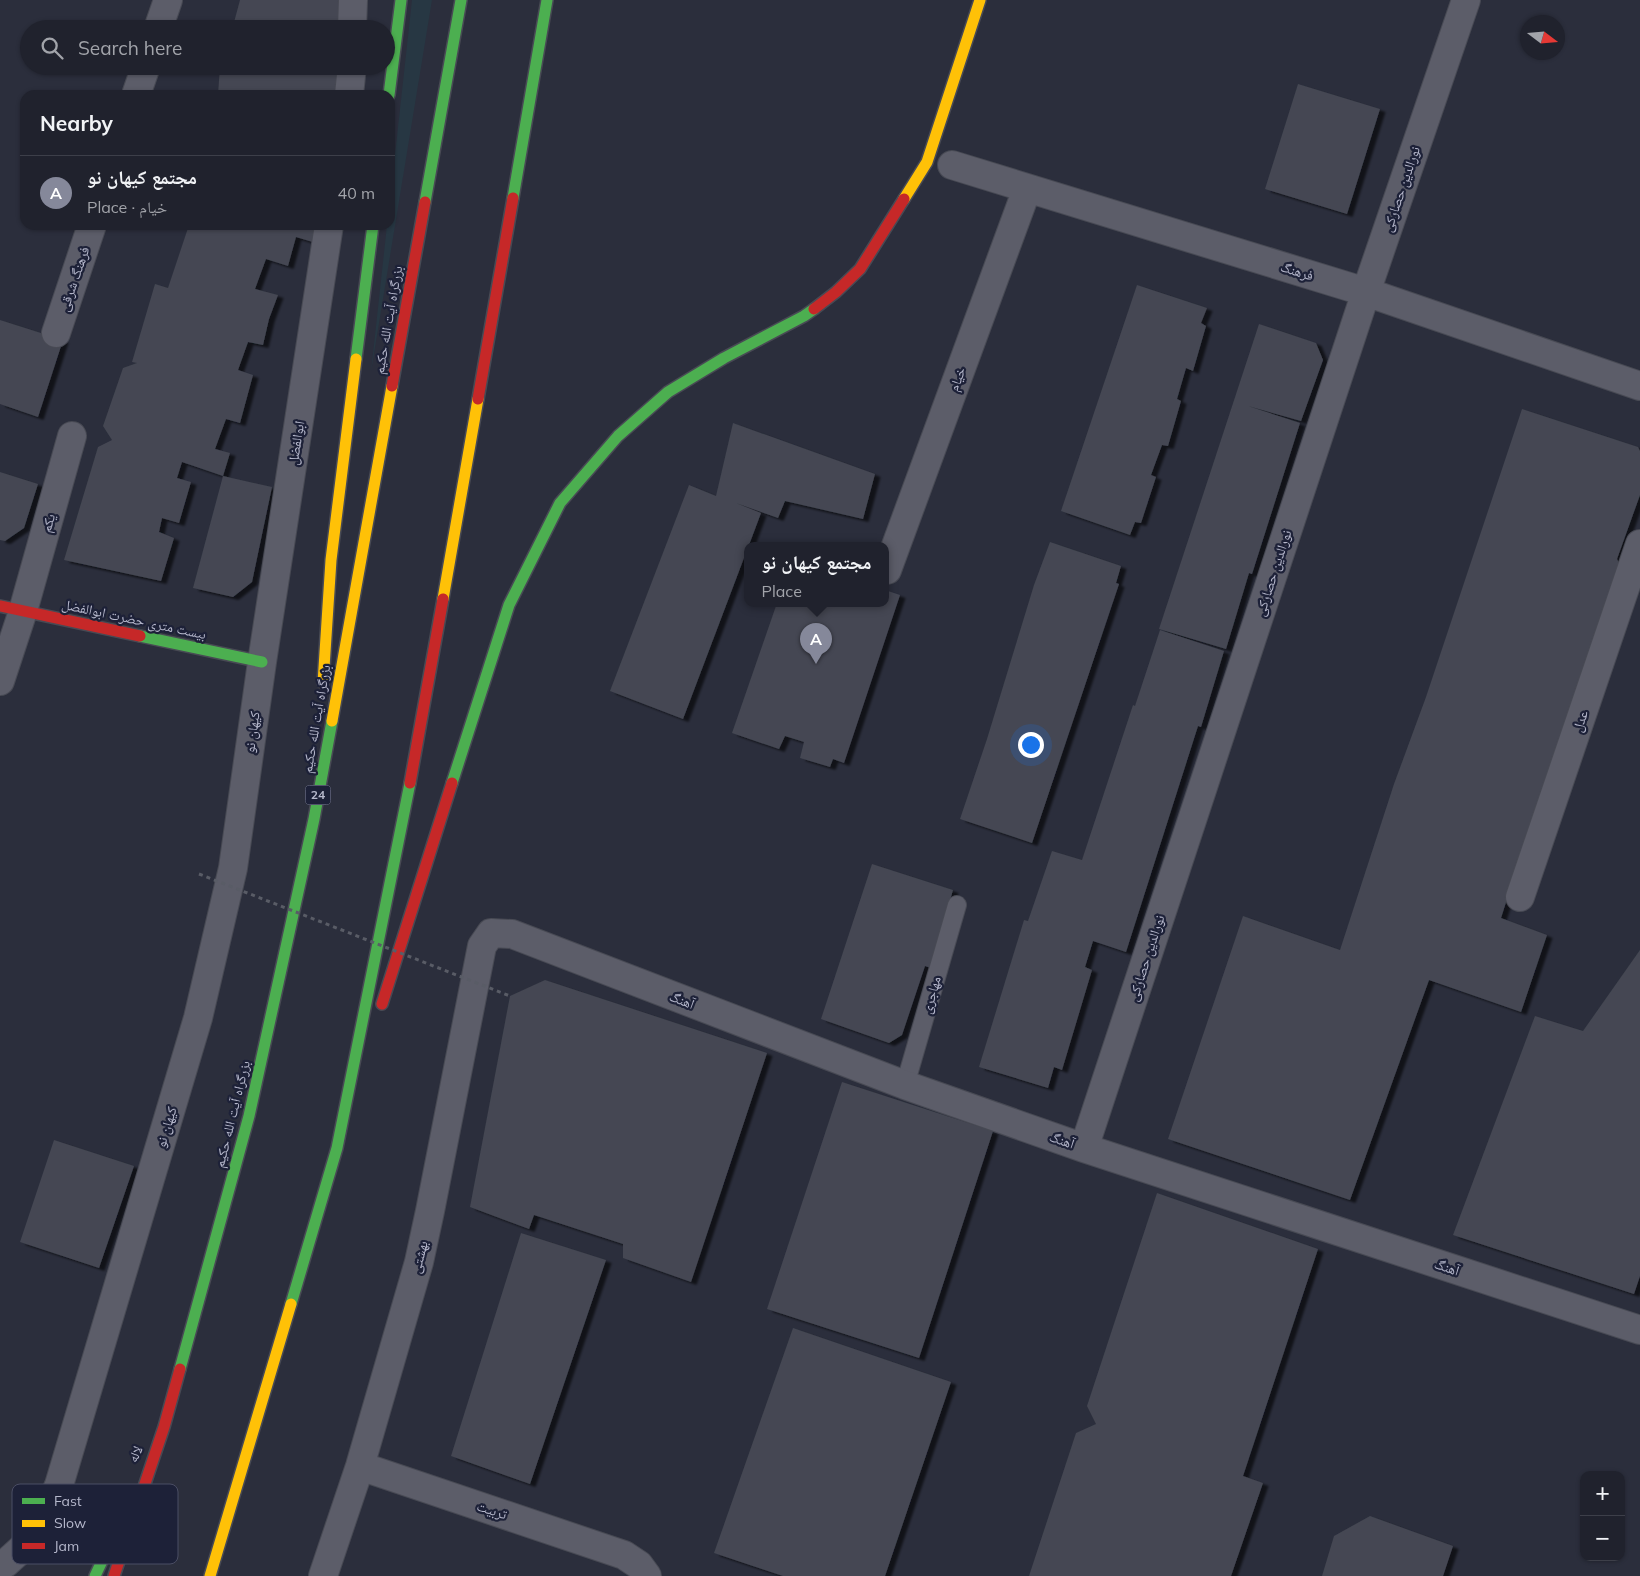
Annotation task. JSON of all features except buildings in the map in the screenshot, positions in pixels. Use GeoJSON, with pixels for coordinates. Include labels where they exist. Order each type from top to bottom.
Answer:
{"type":"FeatureCollection","features":[{"type":"Feature","properties":{"kind":"main road"},"geometry":{"type":"LineString","coordinates":[[395,48],[401,0]]}},
{"type":"Feature","properties":{"kind":"main road","name":"بزرگراه آیت الله حکیم"},"geometry":{"type":"LineString","coordinates":[[145,1484],[164,1427],[249,1116],[314,819],[460,0]]}},
{"type":"Feature","properties":{"kind":"main road"},"geometry":{"type":"LineString","coordinates":[[337,1148],[425,706],[547,0]]}},
{"type":"Feature","properties":{"kind":"main road"},"geometry":{"type":"LineString","coordinates":[[378,1016],[509,605],[560,503],[618,436],[668,392],[724,358],[804,316],[836,292],[860,269],[927,162],[980,0]]}},
{"type":"Feature","properties":{"kind":"main road"},"geometry":{"type":"LineString","coordinates":[[390,90],[392,75]]}},
{"type":"Feature","properties":{"kind":"main road"},"geometry":{"type":"LineString","coordinates":[[322,699],[331,560],[372,230]]}},
{"type":"Feature","properties":{"kind":"main road","name":"بیست متری حضرت ابوالفضل"},"geometry":{"type":"LineString","coordinates":[[12,608],[262,662]]}},
{"type":"Feature","properties":{"kind":"main road"},"geometry":{"type":"LineString","coordinates":[[314,819],[320,719]]}},
{"type":"Feature","properties":{"kind":"main road"},"geometry":{"type":"LineString","coordinates":[[210,1576],[369,1044]]}},
{"type":"Feature","properties":{"kind":"main road","name":"لاله"},"geometry":{"type":"LineString","coordinates":[[138,1484],[164,1427]]}},
{"type":"Feature","properties":{"kind":"main road","name":"لاله"},"geometry":{"type":"LineString","coordinates":[[95,1576],[101,1564]]}},
{"type":"Feature","properties":{"kind":"main road","name":"بزرگراه آیت الله حکیم"},"geometry":{"type":"LineString","coordinates":[[114,1576],[118,1564]]}},
{"type":"Feature","properties":{"kind":"street"},"geometry":{"type":"LineString","coordinates":[[161,20],[168,0]]}},
{"type":"Feature","properties":{"kind":"street"},"geometry":{"type":"LineString","coordinates":[[352,20],[353,0]]}},
{"type":"Feature","properties":{"kind":"street","name":"نورالدین حصارکی"},"geometry":{"type":"LineString","coordinates":[[1084,1148],[1366,292],[1466,0]]}},
{"type":"Feature","properties":{"kind":"street"},"geometry":{"type":"LineString","coordinates":[[138,90],[143,75]]}},
{"type":"Feature","properties":{"kind":"street"},"geometry":{"type":"LineString","coordinates":[[350,90],[351,75]]}},
{"type":"Feature","properties":{"kind":"street","name":"فرهنگ"},"geometry":{"type":"LineString","coordinates":[[952,165],[1366,292],[1640,386]]}},
{"type":"Feature","properties":{"kind":"street","name":"خیام"},"geometry":{"type":"LineString","coordinates":[[889,565],[1027,189]]}},
{"type":"Feature","properties":{"kind":"street","name":"فرهنگ شرقی"},"geometry":{"type":"LineString","coordinates":[[56,333],[90,230]]}},
{"type":"Feature","properties":{"kind":"street","name":"ابوالفضل"},"geometry":{"type":"LineString","coordinates":[[262,662],[328,230]]}},
{"type":"Feature","properties":{"kind":"street","name":"یکم"},"geometry":{"type":"LineString","coordinates":[[0,682],[12,608],[72,436]]}},
{"type":"Feature","properties":{"kind":"street","name":"عدل"},"geometry":{"type":"LineString","coordinates":[[1520,897],[1640,544]]}},
{"type":"Feature","properties":{"kind":"street","name":"کیهان نو"},"geometry":{"type":"LineString","coordinates":[[59,1484],[198,1018],[233,868],[262,662]]}},
{"type":"Feature","properties":{"kind":"street","name":"آهنگ"},"geometry":{"type":"LineString","coordinates":[[491,933],[512,934],[905,1085],[1084,1148],[1640,1330]]}},
{"type":"Feature","properties":{"kind":"street","name":"بهشتی"},"geometry":{"type":"LineString","coordinates":[[324,1576],[360,1466],[418,1262],[430,1211],[482,946],[491,933]]}},
{"type":"Feature","properties":{"kind":"street","name":"تربیت"},"geometry":{"type":"LineString","coordinates":[[360,1466],[624,1555],[639,1565],[647,1576]]}},
{"type":"Feature","properties":{"kind":"street","name":"کیهان نو"},"geometry":{"type":"LineString","coordinates":[[0,1565],[6,1564],[12,1558]]}},
{"type":"Feature","properties":{"kind":"lane","name":"مهاجری"},"geometry":{"type":"LineString","coordinates":[[905,1085],[957,905]]}},
{"type":"Feature","properties":{"kind":"path"},"geometry":{"type":"LineString","coordinates":[[199,874],[510,996]]}},
{"type":"Feature","properties":{"kind":"shaded area"},"geometry":{"type":"Polygon","coordinates":[[[412,0],[432,0],[395,226],[395,155],[412,0]]]}},
{"type":"Feature","properties":{"kind":"shaded area"},"geometry":{"type":"Polygon","coordinates":[[[386,230],[394,230],[371,372],[386,230]]]}},
{"type":"Feature","properties":{"kind":"traffic: fast"},"geometry":{"type":"LineString","coordinates":[[395,48],[401,0]]}},
{"type":"Feature","properties":{"kind":"traffic: fast"},"geometry":{"type":"LineString","coordinates":[[425,202],[461,0]]}},
{"type":"Feature","properties":{"kind":"traffic: fast"},"geometry":{"type":"LineString","coordinates":[[513,198],[547,0]]}},
{"type":"Feature","properties":{"kind":"traffic: fast"},"geometry":{"type":"LineString","coordinates":[[390,90],[392,75]]}},
{"type":"Feature","properties":{"kind":"traffic: fast"},"geometry":{"type":"LineString","coordinates":[[356,359],[372,230]]}},
{"type":"Feature","properties":{"kind":"traffic: fast"},"geometry":{"type":"LineString","coordinates":[[452,783],[509,605],[560,503],[618,436],[668,392],[724,358],[814,309]]}},
{"type":"Feature","properties":{"kind":"traffic: fast"},"geometry":{"type":"LineString","coordinates":[[140,636],[262,662]]}},
{"type":"Feature","properties":{"kind":"traffic: fast"},"geometry":{"type":"LineString","coordinates":[[180,1369],[249,1116],[314,819],[332,721]]}},
{"type":"Feature","properties":{"kind":"traffic: fast"},"geometry":{"type":"LineString","coordinates":[[291,1304],[337,1148],[410,783]]}},
{"type":"Feature","properties":{"kind":"traffic: fast"},"geometry":{"type":"LineString","coordinates":[[95,1576],[101,1564]]}},
{"type":"Feature","properties":{"kind":"traffic: slow"},"geometry":{"type":"LineString","coordinates":[[904,199],[927,162],[980,0]]}},
{"type":"Feature","properties":{"kind":"traffic: slow"},"geometry":{"type":"LineString","coordinates":[[323,683],[331,560],[356,359]]}},
{"type":"Feature","properties":{"kind":"traffic: slow"},"geometry":{"type":"LineString","coordinates":[[332,721],[392,386]]}},
{"type":"Feature","properties":{"kind":"traffic: slow"},"geometry":{"type":"LineString","coordinates":[[443,599],[478,399]]}},
{"type":"Feature","properties":{"kind":"traffic: slow"},"geometry":{"type":"LineString","coordinates":[[210,1576],[291,1304]]}},
{"type":"Feature","properties":{"kind":"traffic: jam"},"geometry":{"type":"LineString","coordinates":[[478,399],[513,198]]}},
{"type":"Feature","properties":{"kind":"traffic: jam"},"geometry":{"type":"LineString","coordinates":[[814,309],[836,292],[860,269],[904,199]]}},
{"type":"Feature","properties":{"kind":"traffic: jam"},"geometry":{"type":"LineString","coordinates":[[392,386],[425,202]]}},
{"type":"Feature","properties":{"kind":"traffic: jam"},"geometry":{"type":"LineString","coordinates":[[410,783],[443,599]]}},
{"type":"Feature","properties":{"kind":"traffic: jam"},"geometry":{"type":"LineString","coordinates":[[0,606],[140,636]]}},
{"type":"Feature","properties":{"kind":"traffic: jam"},"geometry":{"type":"LineString","coordinates":[[382,1004],[452,783]]}},
{"type":"Feature","properties":{"kind":"traffic: jam"},"geometry":{"type":"LineString","coordinates":[[145,1484],[164,1427],[180,1369]]}},
{"type":"Feature","properties":{"kind":"traffic: jam"},"geometry":{"type":"LineString","coordinates":[[114,1576],[118,1564]]}},
{"type":"Feature","properties":{"kind":"place","name":"مجتمع کیهان نو"},"geometry":{"type":"Point","coordinates":[816,664]}}]}
